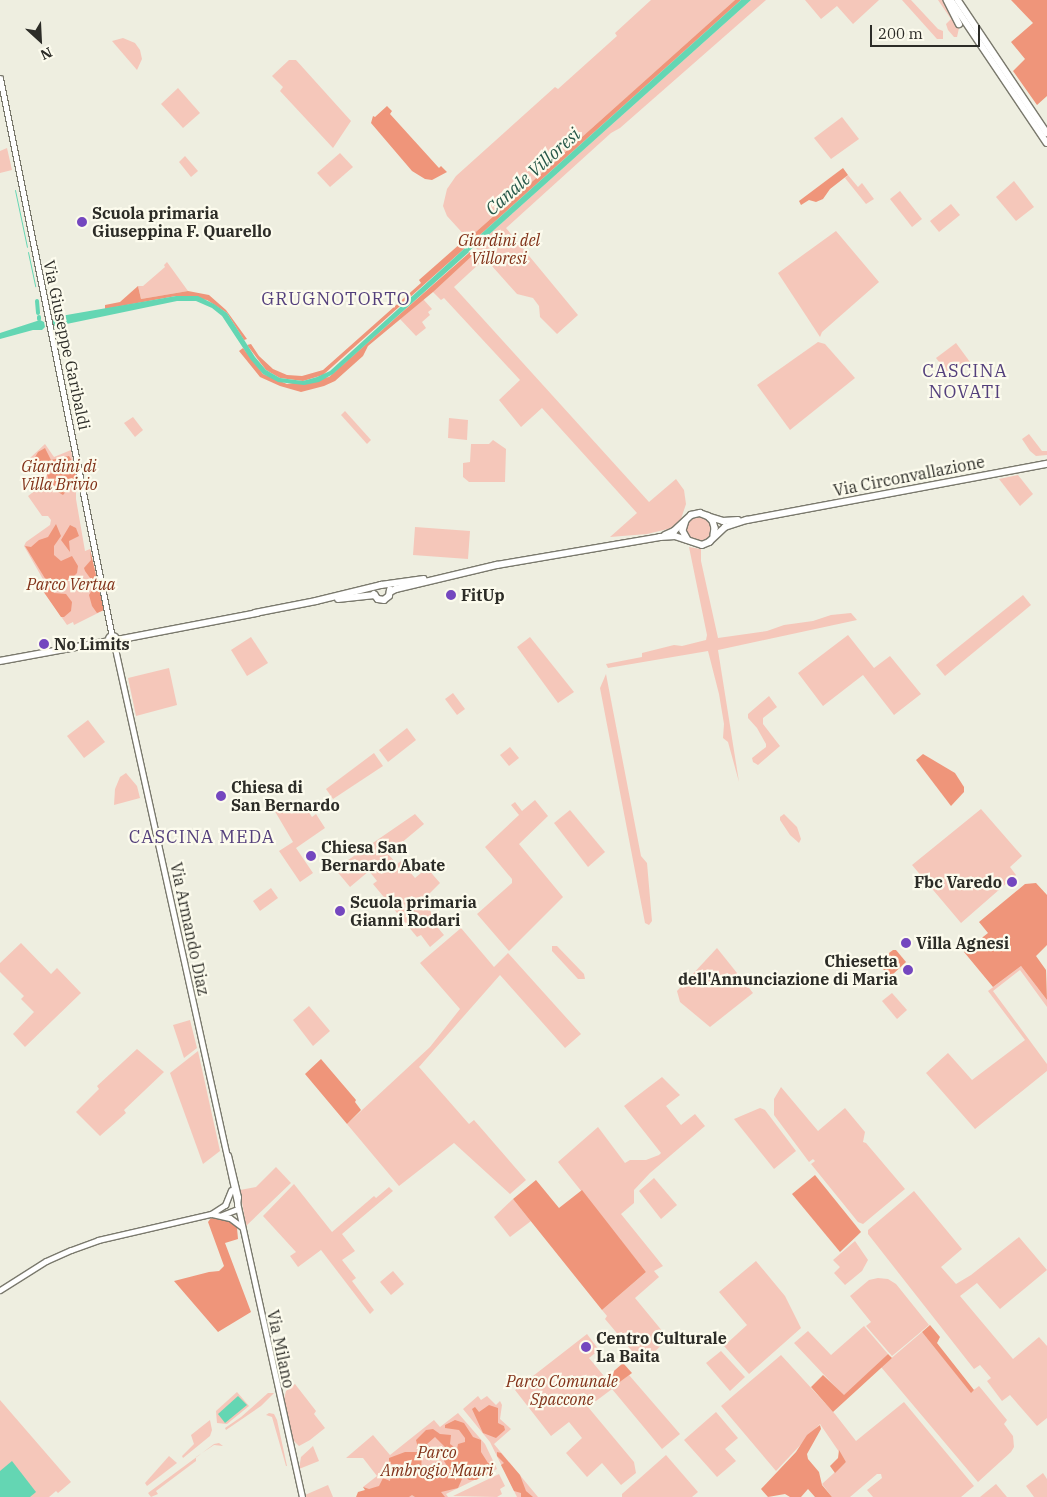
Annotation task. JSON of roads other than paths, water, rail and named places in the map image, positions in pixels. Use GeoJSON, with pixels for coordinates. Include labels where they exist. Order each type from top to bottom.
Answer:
{"type":"FeatureCollection","features":[{"type":"Feature","properties":{"kind":"main road"},"geometry":{"type":"LineString","coordinates":[[946,0],[959,24]]}},
{"type":"Feature","properties":{"kind":"main road"},"geometry":{"type":"LineString","coordinates":[[951,0],[1047,143]]}},
{"type":"Feature","properties":{"kind":"main road"},"geometry":{"type":"LineString","coordinates":[[959,2],[1047,133]]}},
{"type":"Feature","properties":{"kind":"main road","name":"Via Giuseppe Garibaldi"},"geometry":{"type":"LineString","coordinates":[[0,78],[113,640]]}},
{"type":"Feature","properties":{"kind":"main road"},"geometry":{"type":"LineString","coordinates":[[0,109],[6,108]]}},
{"type":"Feature","properties":{"kind":"main road"},"geometry":{"type":"LineString","coordinates":[[1025,111],[1047,149]]}},
{"type":"Feature","properties":{"kind":"main road"},"geometry":{"type":"LineString","coordinates":[[1036,117],[1041,118],[1047,126]]}},
{"type":"Feature","properties":{"kind":"main road","name":"Via Circonvallazione"},"geometry":{"type":"LineString","coordinates":[[747,520],[1047,464]]}},
{"type":"Feature","properties":{"kind":"main road","name":"Via Circonvallazione"},"geometry":{"type":"LineString","coordinates":[[1018,469],[1047,468]]}},
{"type":"Feature","properties":{"kind":"main road"},"geometry":{"type":"LineString","coordinates":[[0,661],[292,606],[384,585],[449,576],[660,536],[674,531],[697,513],[723,521],[747,520]]}},
{"type":"Feature","properties":{"kind":"main road"},"geometry":{"type":"LineString","coordinates":[[710,517],[715,526],[713,537]]}},
{"type":"Feature","properties":{"kind":"main road"},"geometry":{"type":"LineString","coordinates":[[660,536],[675,536],[701,545],[725,527],[747,520]]}},
{"type":"Feature","properties":{"kind":"main road"},"geometry":{"type":"LineString","coordinates":[[686,521],[684,532],[690,542]]}},
{"type":"Feature","properties":{"kind":"main road"},"geometry":{"type":"LineString","coordinates":[[316,601],[367,594],[384,600],[388,598],[390,592],[396,589],[449,576]]}},
{"type":"Feature","properties":{"kind":"main road"},"geometry":{"type":"LineString","coordinates":[[384,585],[390,592]]}},
{"type":"Feature","properties":{"kind":"main road"},"geometry":{"type":"LineString","coordinates":[[375,596],[376,587]]}},
{"type":"Feature","properties":{"kind":"main road","name":"Via Armando Diaz"},"geometry":{"type":"LineString","coordinates":[[113,640],[229,1163]]}},
{"type":"Feature","properties":{"kind":"main road","name":"Via Milano"},"geometry":{"type":"LineString","coordinates":[[229,1163],[232,1184],[302,1497]]}},
{"type":"Feature","properties":{"kind":"main road","name":"Via Milano"},"geometry":{"type":"LineString","coordinates":[[229,1163],[238,1197],[238,1207]]}},
{"type":"Feature","properties":{"kind":"main road"},"geometry":{"type":"LineString","coordinates":[[224,1207],[232,1184]]}},
{"type":"Feature","properties":{"kind":"main road"},"geometry":{"type":"LineString","coordinates":[[0,1290],[46,1261],[98,1240],[211,1214],[224,1207],[238,1207]]}},
{"type":"Feature","properties":{"kind":"main road"},"geometry":{"type":"LineString","coordinates":[[221,1215],[238,1207]]}},
{"type":"Feature","properties":{"kind":"main road"},"geometry":{"type":"LineString","coordinates":[[211,1214],[230,1218],[242,1227]]}},
{"type":"Feature","properties":{"kind":"waterway"},"geometry":{"type":"LineString","coordinates":[[15,190],[27,247]]}},
{"type":"Feature","properties":{"kind":"waterway","name":"Canale Villoresi"},"geometry":{"type":"LineString","coordinates":[[465,252],[476,242]]}},
{"type":"Feature","properties":{"kind":"waterway"},"geometry":{"type":"LineString","coordinates":[[28,252],[35,286]]}},
{"type":"Feature","properties":{"kind":"waterway"},"geometry":{"type":"LineString","coordinates":[[37,301],[38,313]]}},
{"type":"Feature","properties":{"kind":"place","name":"Scuola primaria Giuseppina F. Quarello"},"geometry":{"type":"Point","coordinates":[82,222]}},
{"type":"Feature","properties":{"kind":"place","name":"FitUp"},"geometry":{"type":"Point","coordinates":[451,595]}},
{"type":"Feature","properties":{"kind":"place","name":"No Limits"},"geometry":{"type":"Point","coordinates":[44,644]}},
{"type":"Feature","properties":{"kind":"place","name":"Chiesa di San Bernardo"},"geometry":{"type":"Point","coordinates":[221,796]}},
{"type":"Feature","properties":{"kind":"place","name":"Chiesa San Bernardo Abate"},"geometry":{"type":"Point","coordinates":[311,856]}},
{"type":"Feature","properties":{"kind":"place","name":"Fbc Varedo"},"geometry":{"type":"Point","coordinates":[1012,882]}},
{"type":"Feature","properties":{"kind":"place","name":"Scuola primaria Gianni Rodari"},"geometry":{"type":"Point","coordinates":[340,911]}},
{"type":"Feature","properties":{"kind":"place","name":"Villa Agnesi"},"geometry":{"type":"Point","coordinates":[906,943]}},
{"type":"Feature","properties":{"kind":"place","name":"Chiesetta dell'Annunciazione di Maria"},"geometry":{"type":"Point","coordinates":[908,970]}},
{"type":"Feature","properties":{"kind":"place","name":"Centro Culturale La Baita"},"geometry":{"type":"Point","coordinates":[586,1347]}},
{"type":"Feature","properties":{"kind":"district","name":"GRUGNOTORTO"},"geometry":{"type":"Point","coordinates":[336,299]}},
{"type":"Feature","properties":{"kind":"district","name":"CASCINA NOVATI"},"geometry":{"type":"Point","coordinates":[965,382]}},
{"type":"Feature","properties":{"kind":"district","name":"CASCINA MEDA"},"geometry":{"type":"Point","coordinates":[202,837]}},
{"type":"Feature","properties":{"kind":"park label","name":"Giardini del Villoresi"},"geometry":{"type":"Point","coordinates":[499,249]}},
{"type":"Feature","properties":{"kind":"park label","name":"Giardini di Villa Brivio"},"geometry":{"type":"Point","coordinates":[59,475]}},
{"type":"Feature","properties":{"kind":"park label","name":"Parco Vertua"},"geometry":{"type":"Point","coordinates":[71,584]}},
{"type":"Feature","properties":{"kind":"park label","name":"Parco Comunale Spaccone"},"geometry":{"type":"Point","coordinates":[562,1390]}},
{"type":"Feature","properties":{"kind":"park label","name":"Parco Ambrogio Mauri"},"geometry":{"type":"Point","coordinates":[437,1461]}}]}
